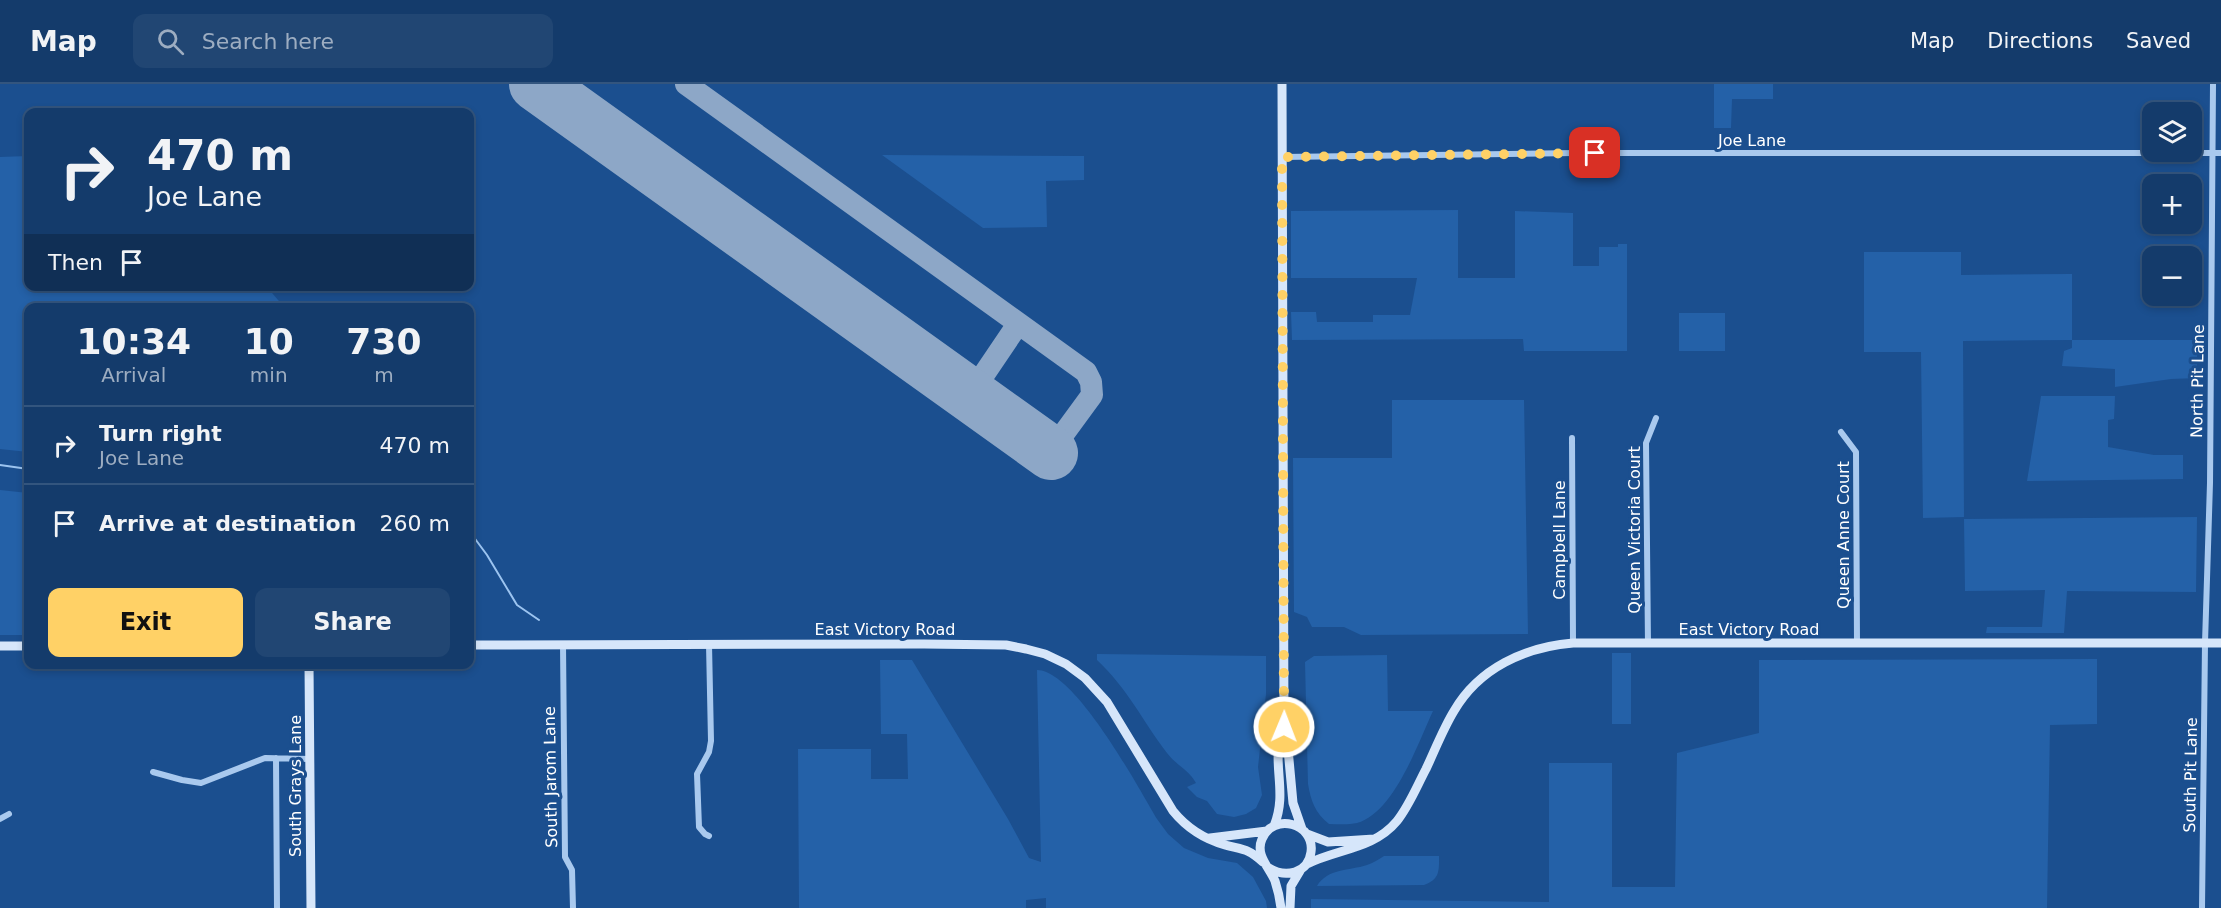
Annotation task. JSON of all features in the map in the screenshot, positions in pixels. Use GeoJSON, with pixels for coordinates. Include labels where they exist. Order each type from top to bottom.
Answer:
{"type":"FeatureCollection","features":[{"type":"Feature","properties":{"kind":"street"},"geometry":{"type":"LineString","coordinates":[[1282,84],[1284,727],[1287,738],[1290,790],[1312,847],[1304,867],[1291,886],[1290,908]]}},
{"type":"Feature","properties":{"kind":"street","name":"North Pit Lane"},"geometry":{"type":"LineString","coordinates":[[2205,643],[2210,483],[2213,84]]}},
{"type":"Feature","properties":{"kind":"street","name":"Joe Lane"},"geometry":{"type":"LineString","coordinates":[[1282,157],[1575,153],[2221,153]]}},
{"type":"Feature","properties":{"kind":"street","name":"Queen Victoria Court"},"geometry":{"type":"LineString","coordinates":[[1648,644],[1646,443],[1656,418]]}},
{"type":"Feature","properties":{"kind":"street","name":"Queen Anne Court"},"geometry":{"type":"LineString","coordinates":[[1841,432],[1856,452],[1857,643]]}},
{"type":"Feature","properties":{"kind":"street","name":"Campbell Lane"},"geometry":{"type":"LineString","coordinates":[[1572,438],[1573,643]]}},
{"type":"Feature","properties":{"kind":"street","name":"East Victory Road"},"geometry":{"type":"LineString","coordinates":[[1304,867],[1329,854],[1366,845],[1396,822],[1408,804],[1454,710],[1480,679],[1515,656],[1552,645],[1573,643],[2221,643]]}},
{"type":"Feature","properties":{"kind":"street","name":"South Pit Lane"},"geometry":{"type":"LineString","coordinates":[[2202,908],[2205,643]]}},
{"type":"Feature","properties":{"kind":"street","name":"South Jarom Lane"},"geometry":{"type":"LineString","coordinates":[[563,644],[565,857],[572,870],[573,908]]}},
{"type":"Feature","properties":{"kind":"street"},"geometry":{"type":"LineString","coordinates":[[709,644],[710,752],[697,774],[699,826],[709,836]]}},
{"type":"Feature","properties":{"kind":"street","name":"East Victory Road"},"geometry":{"type":"LineString","coordinates":[[474,645],[1006,645],[1045,654],[1066,664],[1084,678],[1107,702],[1173,812],[1185,825],[1224,844],[1245,848],[1266,865]]}},
{"type":"Feature","properties":{"kind":"street"},"geometry":{"type":"LineString","coordinates":[[0,646],[24,646]]}},
{"type":"Feature","properties":{"kind":"street","name":"South Grays Lane"},"geometry":{"type":"LineString","coordinates":[[309,669],[311,908]]}},
{"type":"Feature","properties":{"kind":"street"},"geometry":{"type":"LineString","coordinates":[[1281,908],[1279,895],[1260,846],[1280,812],[1278,750],[1279,737],[1284,727]]}},
{"type":"Feature","properties":{"kind":"street"},"geometry":{"type":"LineString","coordinates":[[153,772],[201,783],[265,758],[310,759]]}},
{"type":"Feature","properties":{"kind":"street"},"geometry":{"type":"LineString","coordinates":[[276,758],[277,908]]}},
{"type":"Feature","properties":{"kind":"street"},"geometry":{"type":"LineString","coordinates":[[0,819],[9,814]]}},
{"type":"Feature","properties":{"kind":"street"},"geometry":{"type":"LineString","coordinates":[[1210,838],[1290,823],[1328,842],[1374,839]]}},
{"type":"Feature","properties":{"kind":"street"},"geometry":{"type":"LineString","coordinates":[[1266,865],[1284,874],[1304,867]]}},
{"type":"Feature","properties":{"kind":"shaded area"},"geometry":{"type":"Polygon","coordinates":[[[1714,84],[1773,84],[1773,99],[1732,99],[1731,128],[1714,128],[1714,84]]]}},
{"type":"Feature","properties":{"kind":"shaded area"},"geometry":{"type":"Polygon","coordinates":[[[882,155],[1084,156],[1084,180],[1046,181],[1047,227],[983,228],[882,155]]]}},
{"type":"Feature","properties":{"kind":"shaded area"},"geometry":{"type":"Polygon","coordinates":[[[24,156],[24,291],[270,291],[281,303],[24,303],[24,452],[0,449],[0,157],[24,156]]]}},
{"type":"Feature","properties":{"kind":"shaded area"},"geometry":{"type":"Polygon","coordinates":[[[1458,210],[1458,278],[1515,278],[1515,211],[1573,213],[1573,266],[1599,266],[1599,247],[1618,247],[1618,244],[1627,244],[1627,351],[1524,351],[1523,339],[1292,340],[1291,312],[1316,312],[1317,322],[1373,322],[1373,315],[1410,315],[1417,278],[1291,278],[1291,211],[1458,210]]]}},
{"type":"Feature","properties":{"kind":"shaded area"},"geometry":{"type":"Polygon","coordinates":[[[1864,252],[1961,252],[1961,275],[2072,274],[2072,340],[1963,341],[1964,517],[1923,518],[1921,352],[1864,352],[1864,252]]]}},
{"type":"Feature","properties":{"kind":"shaded area"},"geometry":{"type":"Polygon","coordinates":[[[1679,313],[1725,313],[1725,351],[1679,351],[1679,313]]]}},
{"type":"Feature","properties":{"kind":"shaded area"},"geometry":{"type":"Polygon","coordinates":[[[2072,340],[2197,340],[2197,378],[2171,379],[2115,387],[2115,369],[2062,366],[2064,351],[2072,348],[2072,340]]]}},
{"type":"Feature","properties":{"kind":"shaded area"},"geometry":{"type":"Polygon","coordinates":[[[2041,396],[2115,396],[2114,419],[2108,420],[2108,447],[2154,455],[2183,455],[2183,479],[2027,481],[2041,396]]]}},
{"type":"Feature","properties":{"kind":"shaded area"},"geometry":{"type":"Polygon","coordinates":[[[1392,400],[1524,400],[1528,634],[1361,635],[1344,627],[1312,627],[1307,617],[1294,612],[1293,458],[1392,458],[1392,400]]]}},
{"type":"Feature","properties":{"kind":"shaded area"},"geometry":{"type":"Polygon","coordinates":[[[0,490],[24,493],[24,635],[0,635],[0,490]]]}},
{"type":"Feature","properties":{"kind":"shaded area"},"geometry":{"type":"Polygon","coordinates":[[[2197,517],[2196,592],[2067,591],[2064,633],[1986,633],[1987,627],[2042,627],[2045,590],[1965,591],[1964,519],[2197,517]]]}},
{"type":"Feature","properties":{"kind":"shaded area"},"geometry":{"type":"Polygon","coordinates":[[[1612,653],[1631,653],[1631,724],[1612,724],[1612,653]]]}},
{"type":"Feature","properties":{"kind":"shaded area"},"geometry":{"type":"Polygon","coordinates":[[[1097,654],[1266,656],[1266,694],[1258,767],[1262,795],[1256,808],[1234,817],[1217,814],[1207,801],[1197,797],[1187,787],[1196,783],[1193,778],[1167,753],[1126,693],[1097,660],[1097,654]]]}},
{"type":"Feature","properties":{"kind":"shaded area"},"geometry":{"type":"Polygon","coordinates":[[[1387,655],[1388,711],[1433,711],[1403,775],[1382,806],[1370,817],[1357,823],[1329,824],[1314,806],[1308,784],[1305,662],[1314,656],[1387,655]]]}},
{"type":"Feature","properties":{"kind":"shaded area"},"geometry":{"type":"Polygon","coordinates":[[[2097,659],[2097,724],[2050,725],[2047,908],[1311,908],[1311,899],[1549,902],[1549,763],[1612,763],[1612,887],[1675,887],[1677,753],[1759,733],[1759,660],[2097,659]]]}},
{"type":"Feature","properties":{"kind":"shaded area"},"geometry":{"type":"Polygon","coordinates":[[[880,660],[912,660],[1029,858],[1041,862],[1037,670],[1052,675],[1069,689],[1087,709],[1121,758],[1168,834],[1184,848],[1208,858],[1237,863],[1253,877],[1266,901],[1267,908],[1046,908],[1046,898],[1026,900],[1026,908],[799,908],[798,749],[871,749],[871,779],[908,779],[907,734],[881,734],[880,660]]]}},
{"type":"Feature","properties":{"kind":"shaded area"},"geometry":{"type":"Polygon","coordinates":[[[1384,856],[1439,856],[1438,874],[1424,885],[1317,886],[1333,873],[1367,865],[1384,856]]]}},
{"type":"Feature","properties":{"kind":"waterway"},"geometry":{"type":"LineString","coordinates":[[0,465],[24,468]]}},
{"type":"Feature","properties":{"kind":"waterway"},"geometry":{"type":"LineString","coordinates":[[474,537],[517,605],[539,620]]}},
{"type":"Feature","properties":{"kind":"taxiway"},"geometry":{"type":"LineString","coordinates":[[686,84],[1086,372],[1091,382],[1092,395],[1062,436],[1042,446]]}},
{"type":"Feature","properties":{"kind":"taxiway"},"geometry":{"type":"LineString","coordinates":[[970,395],[1018,324]]}},
{"type":"Feature","properties":{"kind":"runway"},"geometry":{"type":"LineString","coordinates":[[536,84],[1051,453]]}},
{"type":"Feature","properties":{"kind":"route"},"geometry":{"type":"LineString","coordinates":[[1284,727],[1282,157],[1595,153]]}}]}
